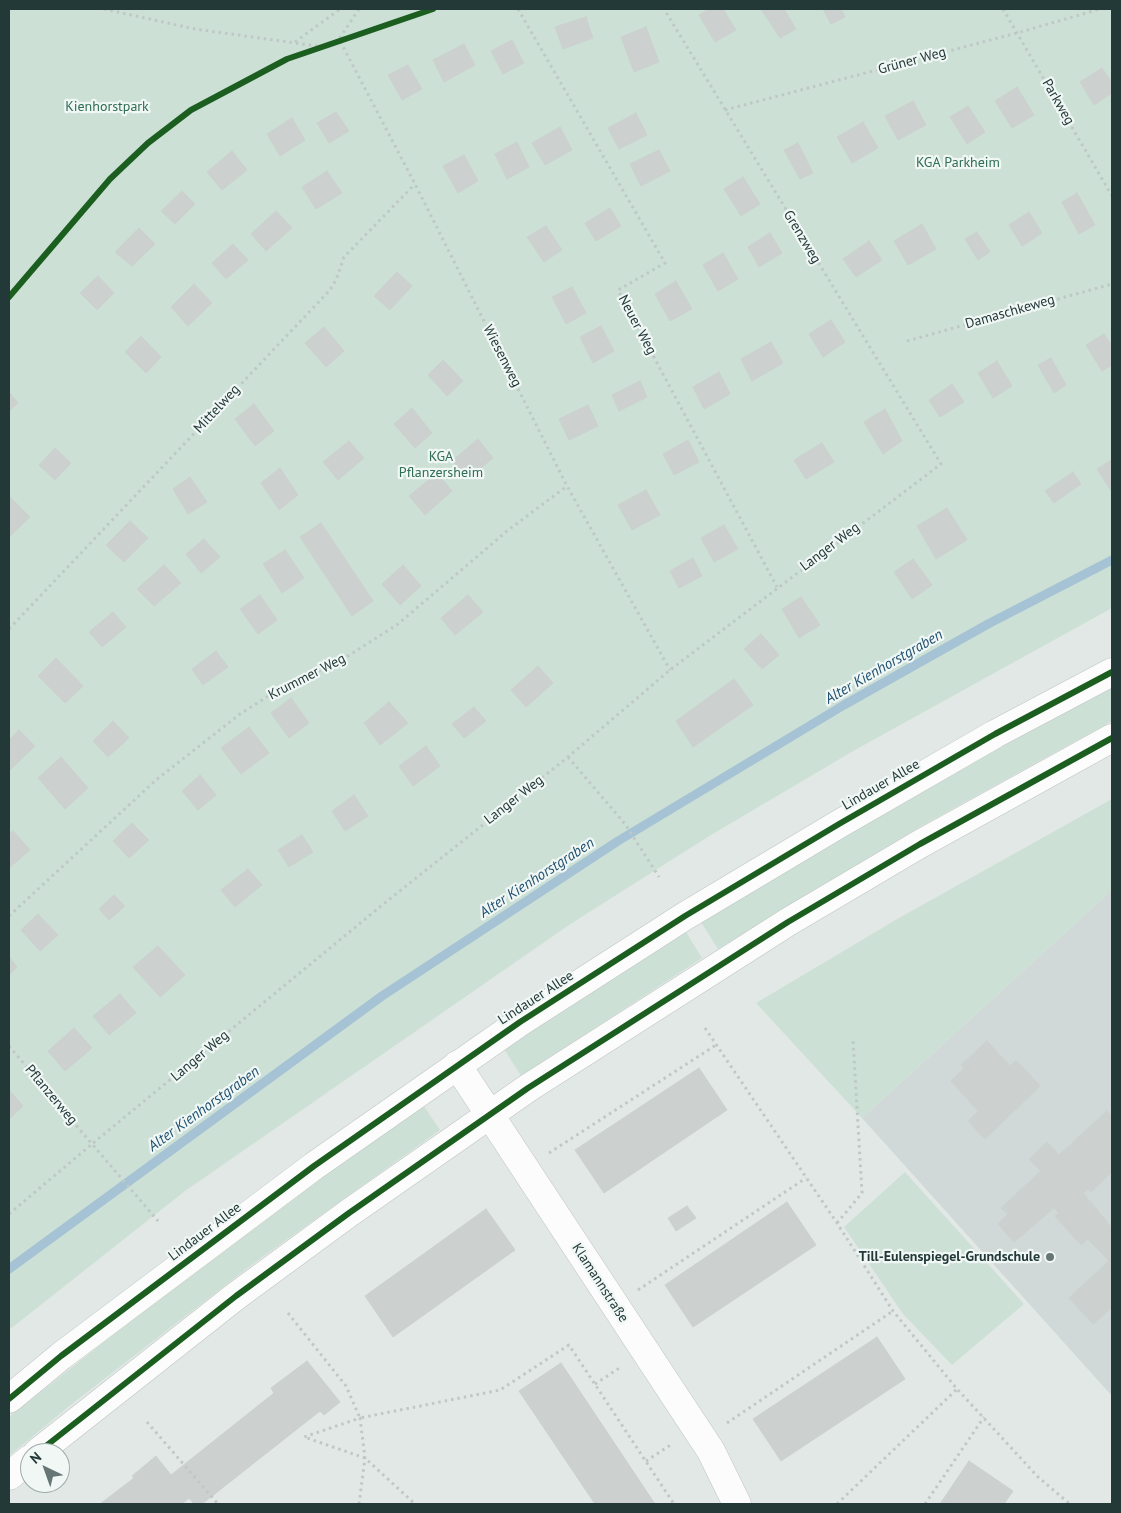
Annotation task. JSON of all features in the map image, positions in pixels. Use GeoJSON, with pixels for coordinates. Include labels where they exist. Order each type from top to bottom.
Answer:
{"type":"FeatureCollection","features":[{"type":"Feature","properties":{"kind":"main road","name":"Lindauer Allee"},"geometry":{"type":"LineString","coordinates":[[9,1399],[61,1356],[211,1242],[457,1065],[586,980],[744,881],[995,734],[1112,672]]}},
{"type":"Feature","properties":{"kind":"main road"},"geometry":{"type":"LineString","coordinates":[[50,1443],[236,1296],[489,1114],[616,1030],[788,922],[920,844],[1112,738]]}},
{"type":"Feature","properties":{"kind":"main road","name":"Klamannstraße"},"geometry":{"type":"LineString","coordinates":[[457,1065],[711,1451],[737,1504]]}},
{"type":"Feature","properties":{"kind":"main road"},"geometry":{"type":"LineString","coordinates":[[9,1476],[20,1467]]}},
{"type":"Feature","properties":{"kind":"path"},"geometry":{"type":"LineString","coordinates":[[104,9],[195,28],[319,47]]}},
{"type":"Feature","properties":{"kind":"path"},"geometry":{"type":"LineString","coordinates":[[295,43],[340,9]]}},
{"type":"Feature","properties":{"kind":"path"},"geometry":{"type":"LineString","coordinates":[[339,39],[359,9]]}},
{"type":"Feature","properties":{"kind":"path"},"geometry":{"type":"LineString","coordinates":[[9,296],[110,178],[148,143],[191,110],[286,59],[339,39],[433,9]]}},
{"type":"Feature","properties":{"kind":"path"},"geometry":{"type":"LineString","coordinates":[[568,758],[625,824],[659,877]]}},
{"type":"Feature","properties":{"kind":"path"},"geometry":{"type":"LineString","coordinates":[[705,1028],[837,1223],[893,1311],[957,1389],[1038,1477],[1070,1504]]}},
{"type":"Feature","properties":{"kind":"path"},"geometry":{"type":"LineString","coordinates":[[837,1223],[862,1192],[853,1040]]}},
{"type":"Feature","properties":{"kind":"path"},"geometry":{"type":"LineString","coordinates":[[545,1156],[716,1045]]}},
{"type":"Feature","properties":{"kind":"path"},"geometry":{"type":"LineString","coordinates":[[633,1293],[806,1178]]}},
{"type":"Feature","properties":{"kind":"path"},"geometry":{"type":"LineString","coordinates":[[722,1426],[893,1311]]}},
{"type":"Feature","properties":{"kind":"path"},"geometry":{"type":"LineString","coordinates":[[288,1313],[346,1386],[360,1418],[366,1458],[359,1504]]}},
{"type":"Feature","properties":{"kind":"path"},"geometry":{"type":"LineString","coordinates":[[414,1504],[366,1458],[304,1437],[360,1418],[500,1390],[568,1345],[674,1504]]}},
{"type":"Feature","properties":{"kind":"path"},"geometry":{"type":"LineString","coordinates":[[595,1384],[626,1364]]}},
{"type":"Feature","properties":{"kind":"path"},"geometry":{"type":"LineString","coordinates":[[837,1504],[957,1389]]}},
{"type":"Feature","properties":{"kind":"path"},"geometry":{"type":"LineString","coordinates":[[924,1504],[984,1418]]}},
{"type":"Feature","properties":{"kind":"path"},"geometry":{"type":"LineString","coordinates":[[147,1422],[218,1504]]}},
{"type":"Feature","properties":{"kind":"path"},"geometry":{"type":"LineString","coordinates":[[646,1461],[677,1440]]}},
{"type":"Feature","properties":{"kind":"shaded area","name":"Till-Eulenspiegel-Grundschule"},"geometry":{"type":"Polygon","coordinates":[[[1112,890],[1112,1396],[862,1118],[1112,890]]]}},
{"type":"Feature","properties":{"kind":"green space","name":"KGA Pflanzersheim"},"geometry":{"type":"Polygon","coordinates":[[[9,9],[1112,9],[1112,608],[855,750],[711,835],[572,923],[185,1191],[9,1330],[9,9]]]}},
{"type":"Feature","properties":{"kind":"green space"},"geometry":{"type":"Polygon","coordinates":[[[1112,686],[1112,721],[923,825],[718,949],[701,922],[765,882],[984,756],[1112,686]]]}},
{"type":"Feature","properties":{"kind":"green space"},"geometry":{"type":"Polygon","coordinates":[[[1112,799],[1112,890],[862,1118],[756,1003],[899,918],[1112,799]]]}},
{"type":"Feature","properties":{"kind":"green space"},"geometry":{"type":"Polygon","coordinates":[[[686,932],[702,958],[521,1076],[504,1049],[686,932]]]}},
{"type":"Feature","properties":{"kind":"green space"},"geometry":{"type":"Polygon","coordinates":[[[423,1105],[440,1130],[254,1263],[68,1407],[25,1443],[20,1443],[20,1447],[9,1456],[9,1417],[166,1293],[330,1170],[423,1105]]]}},
{"type":"Feature","properties":{"kind":"green space"},"geometry":{"type":"Polygon","coordinates":[[[905,1172],[1024,1304],[952,1365],[903,1314],[844,1227],[905,1172]]]}},
{"type":"Feature","properties":{"kind":"building"},"geometry":{"type":"Polygon","coordinates":[[[710,9],[723,9],[736,30],[715,42],[699,15],[710,9]]]}},
{"type":"Feature","properties":{"kind":"building"},"geometry":{"type":"Polygon","coordinates":[[[761,9],[784,9],[796,29],[780,38],[761,9]]]}},
{"type":"Feature","properties":{"kind":"building"},"geometry":{"type":"Polygon","coordinates":[[[823,9],[841,9],[845,17],[831,24],[823,9]]]}},
{"type":"Feature","properties":{"kind":"building"},"geometry":{"type":"Polygon","coordinates":[[[586,17],[593,38],[563,49],[555,27],[586,17]]]}},
{"type":"Feature","properties":{"kind":"building"},"geometry":{"type":"Polygon","coordinates":[[[646,27],[659,62],[634,72],[621,37],[646,27]]]}},
{"type":"Feature","properties":{"kind":"building"},"geometry":{"type":"Polygon","coordinates":[[[512,40],[524,63],[503,74],[491,51],[512,40]]]}},
{"type":"Feature","properties":{"kind":"building"},"geometry":{"type":"Polygon","coordinates":[[[464,44],[475,65],[444,82],[433,60],[464,44]]]}},
{"type":"Feature","properties":{"kind":"building"},"geometry":{"type":"Polygon","coordinates":[[[408,65],[422,89],[402,100],[388,75],[408,65]]]}},
{"type":"Feature","properties":{"kind":"building"},"geometry":{"type":"Polygon","coordinates":[[[1102,68],[1112,83],[1112,93],[1094,105],[1080,82],[1102,68]]]}},
{"type":"Feature","properties":{"kind":"building"},"geometry":{"type":"Polygon","coordinates":[[[1017,87],[1034,115],[1012,128],[995,101],[1017,87]]]}},
{"type":"Feature","properties":{"kind":"building"},"geometry":{"type":"Polygon","coordinates":[[[913,101],[926,125],[898,140],[885,116],[913,101]]]}},
{"type":"Feature","properties":{"kind":"building"},"geometry":{"type":"Polygon","coordinates":[[[968,106],[985,132],[967,144],[950,117],[968,106]]]}},
{"type":"Feature","properties":{"kind":"building"},"geometry":{"type":"Polygon","coordinates":[[[336,112],[349,131],[329,143],[317,123],[336,112]]]}},
{"type":"Feature","properties":{"kind":"building"},"geometry":{"type":"Polygon","coordinates":[[[636,113],[647,135],[619,149],[608,128],[636,113]]]}},
{"type":"Feature","properties":{"kind":"building"},"geometry":{"type":"Polygon","coordinates":[[[292,118],[305,140],[280,156],[267,134],[292,118]]]}},
{"type":"Feature","properties":{"kind":"building"},"geometry":{"type":"Polygon","coordinates":[[[863,122],[878,148],[852,163],[837,137],[863,122]]]}},
{"type":"Feature","properties":{"kind":"building"},"geometry":{"type":"Polygon","coordinates":[[[560,127],[572,150],[545,165],[532,143],[560,127]]]}},
{"type":"Feature","properties":{"kind":"building"},"geometry":{"type":"Polygon","coordinates":[[[517,142],[529,167],[507,179],[495,154],[517,142]]]}},
{"type":"Feature","properties":{"kind":"building"},"geometry":{"type":"Polygon","coordinates":[[[798,143],[813,173],[800,179],[784,150],[798,143]]]}},
{"type":"Feature","properties":{"kind":"building"},"geometry":{"type":"Polygon","coordinates":[[[659,150],[670,171],[641,186],[630,164],[659,150]]]}},
{"type":"Feature","properties":{"kind":"building"},"geometry":{"type":"Polygon","coordinates":[[[232,151],[247,170],[222,190],[207,172],[232,151]]]}},
{"type":"Feature","properties":{"kind":"building"},"geometry":{"type":"Polygon","coordinates":[[[464,155],[478,181],[458,193],[443,166],[464,155]]]}},
{"type":"Feature","properties":{"kind":"building"},"geometry":{"type":"Polygon","coordinates":[[[327,171],[342,193],[316,209],[302,187],[327,171]]]}},
{"type":"Feature","properties":{"kind":"building"},"geometry":{"type":"Polygon","coordinates":[[[743,177],[760,204],[741,216],[724,189],[743,177]]]}},
{"type":"Feature","properties":{"kind":"building"},"geometry":{"type":"Polygon","coordinates":[[[182,191],[195,204],[175,224],[161,211],[182,191]]]}},
{"type":"Feature","properties":{"kind":"building"},"geometry":{"type":"Polygon","coordinates":[[[1077,193],[1095,225],[1079,234],[1062,202],[1077,193]]]}},
{"type":"Feature","properties":{"kind":"building"},"geometry":{"type":"Polygon","coordinates":[[[610,208],[621,226],[596,241],[585,223],[610,208]]]}},
{"type":"Feature","properties":{"kind":"building"},"geometry":{"type":"Polygon","coordinates":[[[276,211],[292,228],[266,251],[251,234],[276,211]]]}},
{"type":"Feature","properties":{"kind":"building"},"geometry":{"type":"Polygon","coordinates":[[[1029,212],[1042,233],[1022,246],[1009,225],[1029,212]]]}},
{"type":"Feature","properties":{"kind":"building"},"geometry":{"type":"Polygon","coordinates":[[[922,224],[936,249],[908,265],[894,241],[922,224]]]}},
{"type":"Feature","properties":{"kind":"building"},"geometry":{"type":"Polygon","coordinates":[[[546,226],[562,250],[544,262],[527,237],[546,226]]]}},
{"type":"Feature","properties":{"kind":"building"},"geometry":{"type":"Polygon","coordinates":[[[139,228],[155,244],[132,266],[115,252],[139,228]]]}},
{"type":"Feature","properties":{"kind":"building"},"geometry":{"type":"Polygon","coordinates":[[[977,232],[990,252],[978,260],[965,239],[977,232]]]}},
{"type":"Feature","properties":{"kind":"building"},"geometry":{"type":"Polygon","coordinates":[[[770,233],[782,253],[759,267],[748,247],[770,233]]]}},
{"type":"Feature","properties":{"kind":"building"},"geometry":{"type":"Polygon","coordinates":[[[869,241],[882,260],[856,277],[843,259],[869,241]]]}},
{"type":"Feature","properties":{"kind":"building"},"geometry":{"type":"Polygon","coordinates":[[[233,244],[248,260],[226,279],[212,263],[233,244]]]}},
{"type":"Feature","properties":{"kind":"building"},"geometry":{"type":"Polygon","coordinates":[[[723,253],[738,279],[718,291],[703,265],[723,253]]]}},
{"type":"Feature","properties":{"kind":"building"},"geometry":{"type":"Polygon","coordinates":[[[397,272],[412,286],[390,310],[374,296],[397,272]]]}},
{"type":"Feature","properties":{"kind":"building"},"geometry":{"type":"Polygon","coordinates":[[[98,276],[114,293],[97,310],[80,293],[98,276]]]}},
{"type":"Feature","properties":{"kind":"building"},"geometry":{"type":"Polygon","coordinates":[[[676,281],[692,309],[670,321],[655,294],[676,281]]]}},
{"type":"Feature","properties":{"kind":"building"},"geometry":{"type":"Polygon","coordinates":[[[194,284],[212,303],[188,326],[171,307],[194,284]]]}},
{"type":"Feature","properties":{"kind":"building"},"geometry":{"type":"Polygon","coordinates":[[[572,287],[586,313],[566,324],[552,297],[572,287]]]}},
{"type":"Feature","properties":{"kind":"building"},"geometry":{"type":"Polygon","coordinates":[[[831,320],[845,342],[823,357],[809,334],[831,320]]]}},
{"type":"Feature","properties":{"kind":"building"},"geometry":{"type":"Polygon","coordinates":[[[601,326],[614,351],[593,363],[580,337],[601,326]]]}},
{"type":"Feature","properties":{"kind":"building"},"geometry":{"type":"Polygon","coordinates":[[[324,327],[344,351],[326,367],[305,343],[324,327]]]}},
{"type":"Feature","properties":{"kind":"building"},"geometry":{"type":"Polygon","coordinates":[[[1104,334],[1112,346],[1112,365],[1102,371],[1086,345],[1104,334]]]}},
{"type":"Feature","properties":{"kind":"building"},"geometry":{"type":"Polygon","coordinates":[[[141,336],[161,357],[146,373],[125,352],[141,336]]]}},
{"type":"Feature","properties":{"kind":"building"},"geometry":{"type":"Polygon","coordinates":[[[771,342],[783,363],[752,381],[741,359],[771,342]]]}},
{"type":"Feature","properties":{"kind":"building"},"geometry":{"type":"Polygon","coordinates":[[[1051,358],[1066,385],[1054,393],[1038,365],[1051,358]]]}},
{"type":"Feature","properties":{"kind":"building"},"geometry":{"type":"Polygon","coordinates":[[[443,360],[463,381],[447,396],[428,375],[443,360]]]}},
{"type":"Feature","properties":{"kind":"building"},"geometry":{"type":"Polygon","coordinates":[[[997,361],[1012,386],[993,398],[978,373],[997,361]]]}},
{"type":"Feature","properties":{"kind":"building"},"geometry":{"type":"Polygon","coordinates":[[[719,372],[730,394],[704,409],[693,387],[719,372]]]}},
{"type":"Feature","properties":{"kind":"building"},"geometry":{"type":"Polygon","coordinates":[[[640,381],[647,397],[619,411],[612,395],[640,381]]]}},
{"type":"Feature","properties":{"kind":"building"},"geometry":{"type":"Polygon","coordinates":[[[952,384],[964,402],[940,417],[929,400],[952,384]]]}},
{"type":"Feature","properties":{"kind":"building"},"geometry":{"type":"Polygon","coordinates":[[[9,392],[18,403],[9,411],[9,392]]]}},
{"type":"Feature","properties":{"kind":"building"},"geometry":{"type":"Polygon","coordinates":[[[254,404],[274,431],[255,446],[235,419],[254,404]]]}},
{"type":"Feature","properties":{"kind":"building"},"geometry":{"type":"Polygon","coordinates":[[[588,405],[598,426],[569,440],[559,419],[588,405]]]}},
{"type":"Feature","properties":{"kind":"building"},"geometry":{"type":"Polygon","coordinates":[[[412,408],[432,433],[415,448],[394,424],[412,408]]]}},
{"type":"Feature","properties":{"kind":"building"},"geometry":{"type":"Polygon","coordinates":[[[885,409],[902,441],[883,454],[864,422],[885,409]]]}},
{"type":"Feature","properties":{"kind":"building"},"geometry":{"type":"Polygon","coordinates":[[[478,439],[493,458],[467,479],[452,461],[478,439]]]}},
{"type":"Feature","properties":{"kind":"building"},"geometry":{"type":"Polygon","coordinates":[[[688,440],[699,462],[674,475],[663,454],[688,440]]]}},
{"type":"Feature","properties":{"kind":"building"},"geometry":{"type":"Polygon","coordinates":[[[349,441],[364,458],[338,480],[323,462],[349,441]]]}},
{"type":"Feature","properties":{"kind":"building"},"geometry":{"type":"Polygon","coordinates":[[[822,443],[834,462],[806,479],[794,460],[822,443]]]}},
{"type":"Feature","properties":{"kind":"building"},"geometry":{"type":"Polygon","coordinates":[[[55,448],[71,463],[55,480],[39,465],[55,448]]]}},
{"type":"Feature","properties":{"kind":"building"},"geometry":{"type":"Polygon","coordinates":[[[1110,461],[1112,464],[1112,492],[1097,469],[1110,461]]]}},
{"type":"Feature","properties":{"kind":"building"},"geometry":{"type":"Polygon","coordinates":[[[280,468],[298,495],[279,510],[261,483],[280,468]]]}},
{"type":"Feature","properties":{"kind":"building"},"geometry":{"type":"Polygon","coordinates":[[[1073,472],[1081,484],[1054,503],[1045,491],[1073,472]]]}},
{"type":"Feature","properties":{"kind":"building"},"geometry":{"type":"Polygon","coordinates":[[[437,473],[452,491],[425,515],[409,496],[437,473]]]}},
{"type":"Feature","properties":{"kind":"building"},"geometry":{"type":"Polygon","coordinates":[[[190,477],[207,502],[188,514],[173,489],[190,477]]]}},
{"type":"Feature","properties":{"kind":"building"},"geometry":{"type":"Polygon","coordinates":[[[646,490],[660,515],[632,530],[618,505],[646,490]]]}},
{"type":"Feature","properties":{"kind":"building"},"geometry":{"type":"Polygon","coordinates":[[[9,496],[30,517],[9,537],[9,496]]]}},
{"type":"Feature","properties":{"kind":"building"},"geometry":{"type":"Polygon","coordinates":[[[947,508],[967,540],[936,559],[917,526],[947,508]]]}},
{"type":"Feature","properties":{"kind":"building"},"geometry":{"type":"Polygon","coordinates":[[[130,521],[148,538],[124,562],[106,545],[130,521]]]}},
{"type":"Feature","properties":{"kind":"building"},"geometry":{"type":"Polygon","coordinates":[[[321,523],[373,601],[352,616],[300,537],[321,523]]]}},
{"type":"Feature","properties":{"kind":"building"},"geometry":{"type":"Polygon","coordinates":[[[724,525],[738,549],[714,562],[701,538],[724,525]]]}},
{"type":"Feature","properties":{"kind":"building"},"geometry":{"type":"Polygon","coordinates":[[[204,539],[220,557],[201,573],[186,554],[204,539]]]}},
{"type":"Feature","properties":{"kind":"building"},"geometry":{"type":"Polygon","coordinates":[[[285,550],[304,578],[282,593],[263,564],[285,550]]]}},
{"type":"Feature","properties":{"kind":"building"},"geometry":{"type":"Polygon","coordinates":[[[693,558],[702,576],[679,588],[670,571],[693,558]]]}},
{"type":"Feature","properties":{"kind":"building"},"geometry":{"type":"Polygon","coordinates":[[[913,559],[932,585],[912,599],[894,572],[913,559]]]}},
{"type":"Feature","properties":{"kind":"building"},"geometry":{"type":"Polygon","coordinates":[[[164,565],[181,583],[154,606],[137,589],[164,565]]]}},
{"type":"Feature","properties":{"kind":"building"},"geometry":{"type":"Polygon","coordinates":[[[403,565],[421,586],[400,605],[382,584],[403,565]]]}},
{"type":"Feature","properties":{"kind":"building"},"geometry":{"type":"Polygon","coordinates":[[[260,595],[277,620],[258,634],[240,609],[260,595]]]}},
{"type":"Feature","properties":{"kind":"building"},"geometry":{"type":"Polygon","coordinates":[[[468,595],[483,612],[455,635],[441,618],[468,595]]]}},
{"type":"Feature","properties":{"kind":"building"},"geometry":{"type":"Polygon","coordinates":[[[801,597],[820,625],[799,638],[782,609],[801,597]]]}},
{"type":"Feature","properties":{"kind":"building"},"geometry":{"type":"Polygon","coordinates":[[[113,612],[126,627],[102,647],[89,632],[113,612]]]}},
{"type":"Feature","properties":{"kind":"building"},"geometry":{"type":"Polygon","coordinates":[[[761,634],[779,655],[762,669],[744,649],[761,634]]]}},
{"type":"Feature","properties":{"kind":"building"},"geometry":{"type":"Polygon","coordinates":[[[216,651],[228,667],[203,685],[192,669],[216,651]]]}},
{"type":"Feature","properties":{"kind":"building"},"geometry":{"type":"Polygon","coordinates":[[[56,658],[83,686],[65,703],[38,676],[56,658]]]}},
{"type":"Feature","properties":{"kind":"building"},"geometry":{"type":"Polygon","coordinates":[[[538,666],[553,683],[526,707],[511,690],[538,666]]]}},
{"type":"Feature","properties":{"kind":"building"},"geometry":{"type":"Polygon","coordinates":[[[734,679],[753,705],[693,747],[676,721],[734,679]]]}},
{"type":"Feature","properties":{"kind":"building"},"geometry":{"type":"Polygon","coordinates":[[[291,698],[309,723],[289,738],[271,713],[291,698]]]}},
{"type":"Feature","properties":{"kind":"building"},"geometry":{"type":"Polygon","coordinates":[[[389,702],[408,723],[380,745],[364,723],[389,702]]]}},
{"type":"Feature","properties":{"kind":"building"},"geometry":{"type":"Polygon","coordinates":[[[474,707],[486,721],[464,738],[452,724],[474,707]]]}},
{"type":"Feature","properties":{"kind":"building"},"geometry":{"type":"Polygon","coordinates":[[[113,721],[129,738],[108,757],[93,741],[113,721]]]}},
{"type":"Feature","properties":{"kind":"building"},"geometry":{"type":"Polygon","coordinates":[[[249,727],[269,753],[241,774],[221,748],[249,727]]]}},
{"type":"Feature","properties":{"kind":"building"},"geometry":{"type":"Polygon","coordinates":[[[19,730],[35,746],[10,770],[9,740],[19,730]]]}},
{"type":"Feature","properties":{"kind":"building"},"geometry":{"type":"Polygon","coordinates":[[[426,746],[440,766],[413,786],[399,766],[426,746]]]}},
{"type":"Feature","properties":{"kind":"building"},"geometry":{"type":"Polygon","coordinates":[[[61,757],[88,788],[65,809],[38,778],[61,757]]]}},
{"type":"Feature","properties":{"kind":"building"},"geometry":{"type":"Polygon","coordinates":[[[200,775],[216,795],[198,810],[182,791],[200,775]]]}},
{"type":"Feature","properties":{"kind":"building"},"geometry":{"type":"Polygon","coordinates":[[[354,795],[368,816],[345,831],[332,811],[354,795]]]}},
{"type":"Feature","properties":{"kind":"building"},"geometry":{"type":"Polygon","coordinates":[[[132,823],[149,840],[129,858],[113,841],[132,823]]]}},
{"type":"Feature","properties":{"kind":"building"},"geometry":{"type":"Polygon","coordinates":[[[13,831],[30,850],[9,868],[9,834],[13,831]]]}},
{"type":"Feature","properties":{"kind":"building"},"geometry":{"type":"Polygon","coordinates":[[[302,835],[313,852],[289,867],[278,850],[302,835]]]}},
{"type":"Feature","properties":{"kind":"building"},"geometry":{"type":"Polygon","coordinates":[[[248,869],[262,885],[235,907],[221,890],[248,869]]]}},
{"type":"Feature","properties":{"kind":"building"},"geometry":{"type":"Polygon","coordinates":[[[114,895],[125,906],[109,920],[99,909],[114,895]]]}},
{"type":"Feature","properties":{"kind":"building"},"geometry":{"type":"Polygon","coordinates":[[[38,914],[58,935],[40,951],[21,930],[38,914]]]}},
{"type":"Feature","properties":{"kind":"building"},"geometry":{"type":"Polygon","coordinates":[[[158,946],[185,975],[160,997],[133,967],[158,946]]]}},
{"type":"Feature","properties":{"kind":"building"},"geometry":{"type":"Polygon","coordinates":[[[9,957],[17,967],[9,975],[9,957]]]}},
{"type":"Feature","properties":{"kind":"building"},"geometry":{"type":"Polygon","coordinates":[[[120,994],[136,1013],[109,1035],[93,1016],[120,994]]]}},
{"type":"Feature","properties":{"kind":"building"},"geometry":{"type":"Polygon","coordinates":[[[74,1028],[92,1048],[65,1071],[48,1051],[74,1028]]]}},
{"type":"Feature","properties":{"kind":"building"},"geometry":{"type":"Polygon","coordinates":[[[987,1041],[1010,1066],[1016,1060],[1040,1086],[985,1139],[968,1121],[978,1111],[951,1081],[964,1068],[961,1065],[987,1041]]]}},
{"type":"Feature","properties":{"kind":"building"},"geometry":{"type":"Polygon","coordinates":[[[699,1068],[727,1110],[604,1193],[575,1150],[699,1068]]]}},
{"type":"Feature","properties":{"kind":"building"},"geometry":{"type":"Polygon","coordinates":[[[9,1090],[23,1106],[9,1119],[9,1090]]]}},
{"type":"Feature","properties":{"kind":"building"},"geometry":{"type":"Polygon","coordinates":[[[1107,1111],[1112,1117],[1112,1172],[1091,1192],[1088,1189],[1083,1193],[1112,1228],[1112,1307],[1093,1324],[1069,1298],[1109,1261],[1088,1239],[1081,1245],[1055,1216],[1059,1213],[1054,1208],[1014,1242],[998,1224],[1008,1214],[1001,1208],[1041,1171],[1029,1159],[1047,1142],[1059,1155],[1107,1111]]]}},
{"type":"Feature","properties":{"kind":"building"},"geometry":{"type":"Polygon","coordinates":[[[787,1202],[816,1245],[693,1327],[665,1285],[787,1202]]]}},
{"type":"Feature","properties":{"kind":"building"},"geometry":{"type":"Polygon","coordinates":[[[687,1206],[696,1218],[676,1231],[668,1218],[687,1206]]]}},
{"type":"Feature","properties":{"kind":"building"},"geometry":{"type":"Polygon","coordinates":[[[486,1209],[515,1250],[393,1337],[365,1296],[486,1209]]]}},
{"type":"Feature","properties":{"kind":"building"},"geometry":{"type":"Polygon","coordinates":[[[877,1337],[905,1379],[781,1461],[753,1419],[877,1337]]]}},
{"type":"Feature","properties":{"kind":"building"},"geometry":{"type":"Polygon","coordinates":[[[307,1361],[340,1402],[324,1415],[320,1411],[202,1504],[194,1504],[189,1498],[182,1504],[100,1504],[134,1478],[132,1476],[156,1456],[171,1475],[274,1393],[271,1388],[307,1361]]]}},
{"type":"Feature","properties":{"kind":"building"},"geometry":{"type":"Polygon","coordinates":[[[561,1363],[655,1504],[595,1504],[519,1391],[561,1363]]]}},
{"type":"Feature","properties":{"kind":"building"},"geometry":{"type":"Polygon","coordinates":[[[969,1461],[1013,1491],[1004,1504],[940,1504],[969,1461]]]}},
{"type":"Feature","properties":{"kind":"waterway","name":"Alter Kienhorstgraben"},"geometry":{"type":"LineString","coordinates":[[9,1269],[382,996],[618,841],[844,705],[988,624],[1112,560]]}},
{"type":"Feature","properties":{"kind":"cycle path"},"geometry":{"type":"LineString","coordinates":[[9,297],[110,179],[148,143],[191,110],[287,59],[433,9]]}},
{"type":"Feature","properties":{"kind":"cycle path"},"geometry":{"type":"LineString","coordinates":[[9,1399],[61,1356],[314,1166],[520,1022],[685,916],[839,824],[995,734],[1112,672]]}},
{"type":"Feature","properties":{"kind":"cycle path"},"geometry":{"type":"LineString","coordinates":[[50,1443],[236,1296],[349,1213],[528,1088],[788,922],[920,844],[1112,738]]}},
{"type":"Feature","properties":{"kind":"place","name":"Till-Eulenspiegel-Grundschule"},"geometry":{"type":"Point","coordinates":[1050,1257]}},
{"type":"Feature","properties":{"kind":"park label","name":"Kienhorstpark"},"geometry":{"type":"Point","coordinates":[107,107]}},
{"type":"Feature","properties":{"kind":"park label","name":"KGA Parkheim"},"geometry":{"type":"Point","coordinates":[958,163]}}]}
